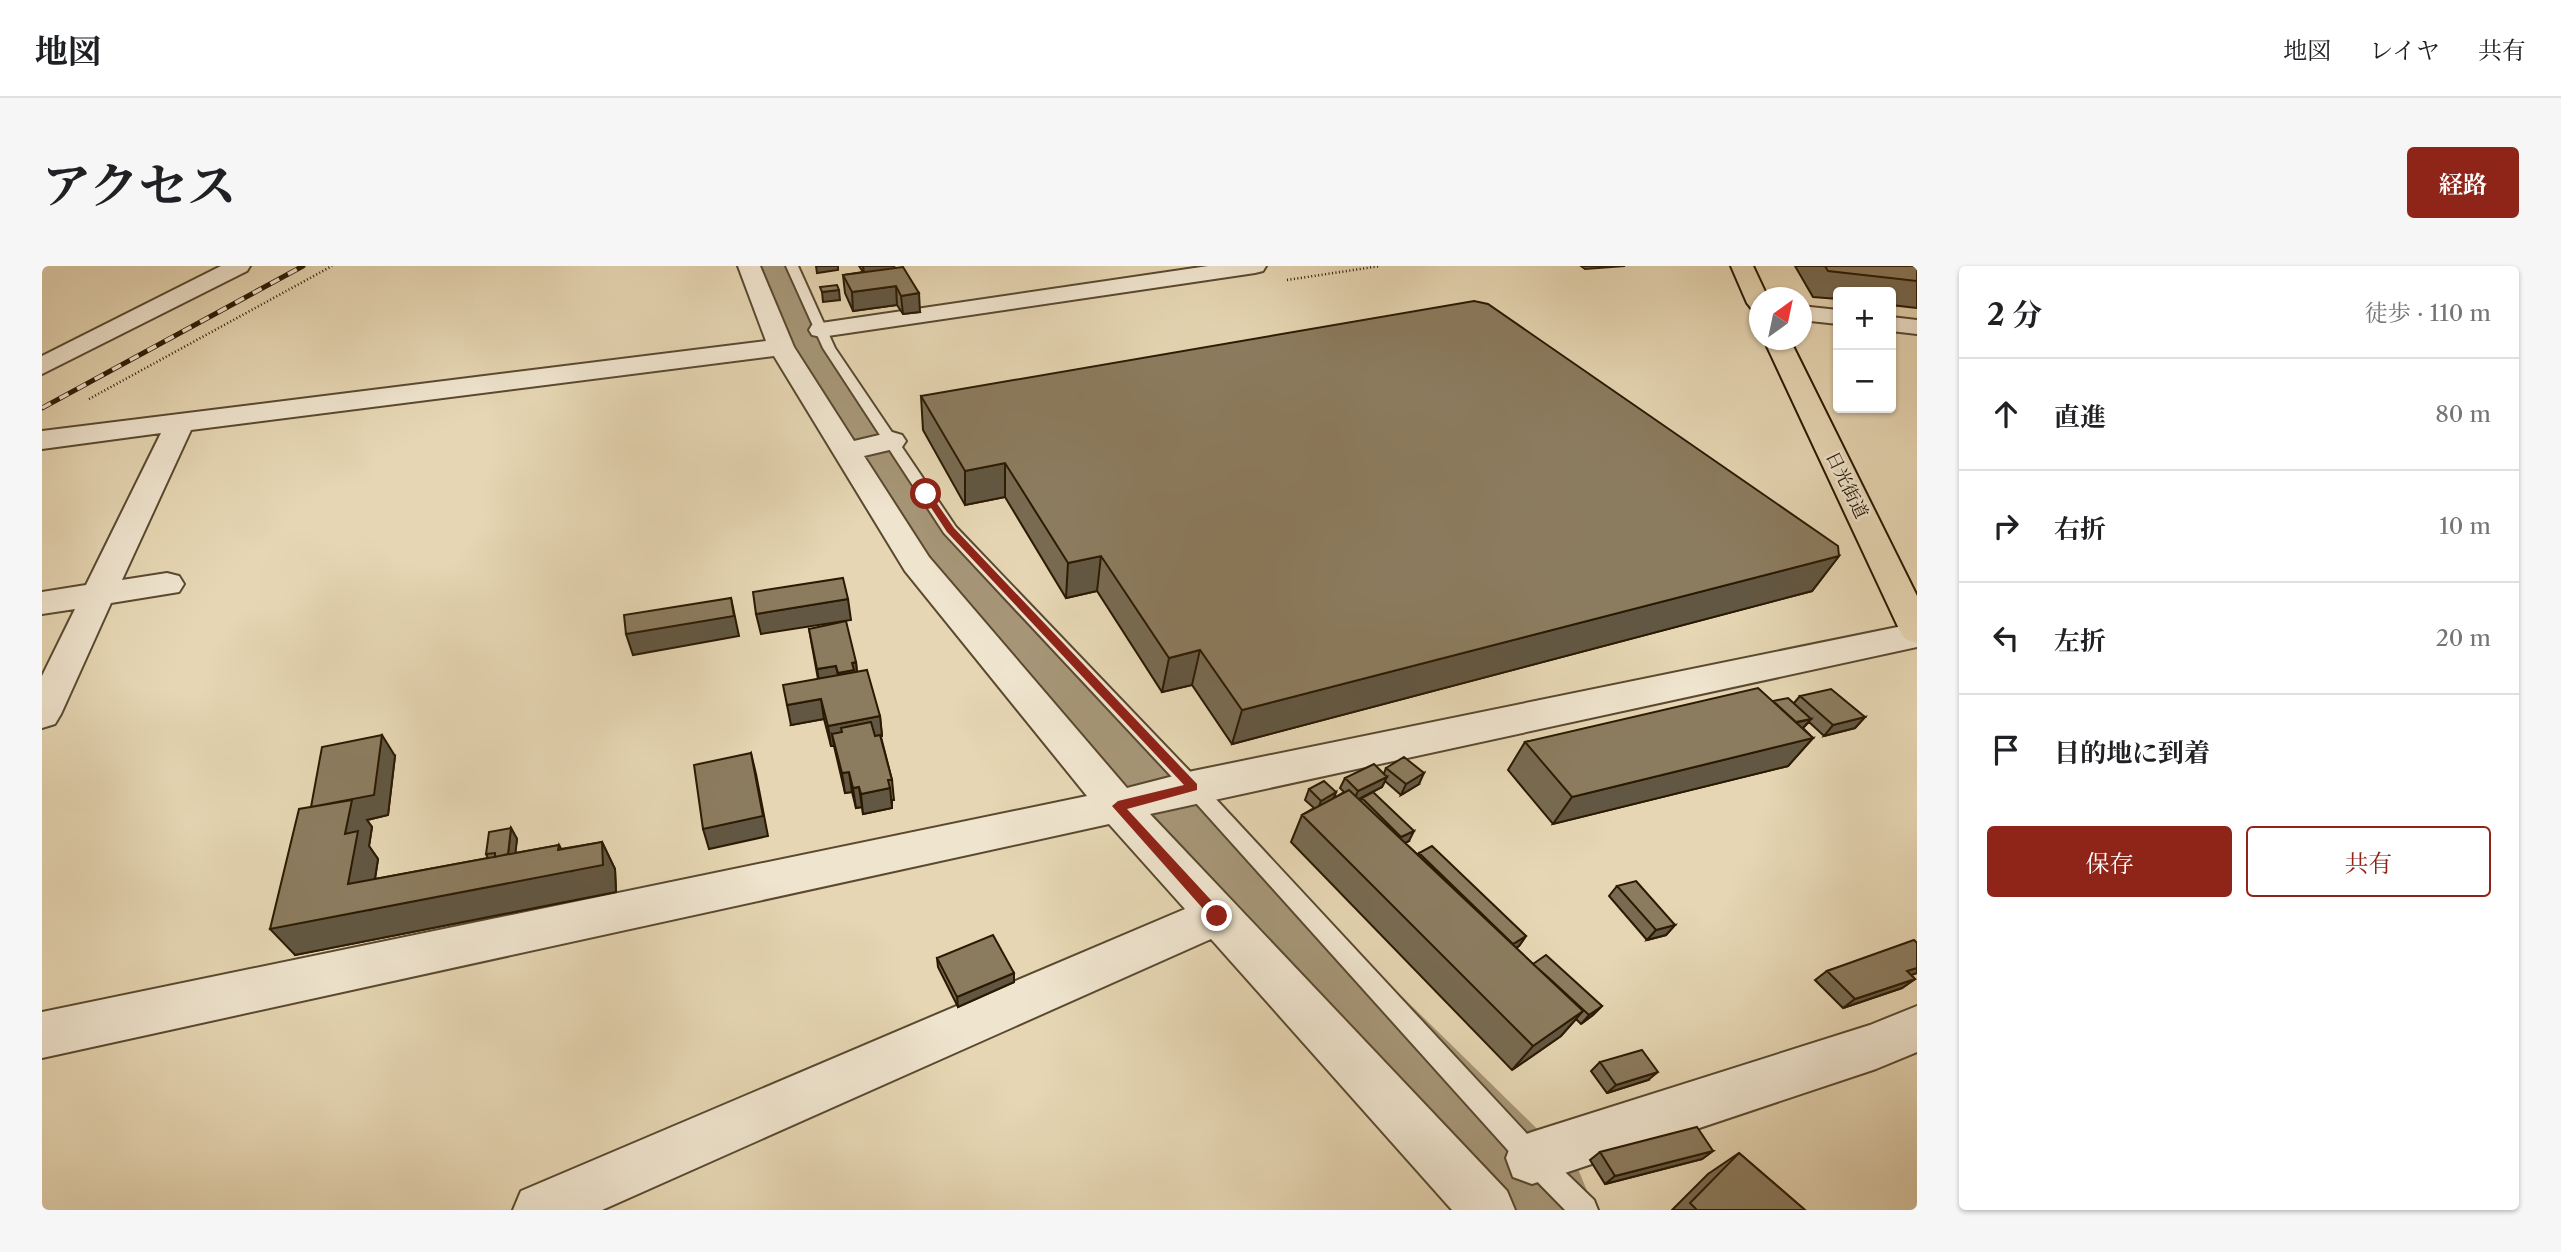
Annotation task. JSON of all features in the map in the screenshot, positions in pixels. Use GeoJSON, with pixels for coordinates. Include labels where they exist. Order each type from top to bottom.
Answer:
{"type":"FeatureCollection","features":[{"type":"Feature","properties":{"kind":"highway"},"geometry":{"type":"LineString","coordinates":[[1742,266],[1752,287]]}},
{"type":"Feature","properties":{"kind":"highway","name":"日光街道"},"geometry":{"type":"LineString","coordinates":[[1782,350],[1916,626]]}},
{"type":"Feature","properties":{"kind":"street"},"geometry":{"type":"LineString","coordinates":[[42,366],[239,266]]}},
{"type":"Feature","properties":{"kind":"street"},"geometry":{"type":"LineString","coordinates":[[749,266],[781,347],[917,564],[1118,806],[1488,1210]]}},
{"type":"Feature","properties":{"kind":"street"},"geometry":{"type":"LineString","coordinates":[[821,330],[1255,266]]}},
{"type":"Feature","properties":{"kind":"street"},"geometry":{"type":"LineString","coordinates":[[1812,314],[1833,316]]}},
{"type":"Feature","properties":{"kind":"street"},"geometry":{"type":"LineString","coordinates":[[1896,325],[1917,327]]}},
{"type":"Feature","properties":{"kind":"street"},"geometry":{"type":"LineString","coordinates":[[42,440],[781,347]]}},
{"type":"Feature","properties":{"kind":"street"},"geometry":{"type":"LineString","coordinates":[[42,714],[180,423]]}},
{"type":"Feature","properties":{"kind":"street"},"geometry":{"type":"LineString","coordinates":[[846,451],[892,441]]}},
{"type":"Feature","properties":{"kind":"street"},"geometry":{"type":"LineString","coordinates":[[42,603],[167,584]]}},
{"type":"Feature","properties":{"kind":"street"},"geometry":{"type":"LineString","coordinates":[[42,1035],[1118,806],[1916,626]]}},
{"type":"Feature","properties":{"kind":"street"},"geometry":{"type":"LineString","coordinates":[[540,1210],[1217,916]]}},
{"type":"Feature","properties":{"kind":"street"},"geometry":{"type":"LineString","coordinates":[[1532,1158],[1876,1046],[1917,1028]]}},
{"type":"Feature","properties":{"kind":"lane"},"geometry":{"type":"LineString","coordinates":[[792,266],[829,348],[950,530],[1193,787],[1532,1158],[1584,1210]]}},
{"type":"Feature","properties":{"kind":"path"},"geometry":{"type":"LineString","coordinates":[[78,405],[332,266]]}},
{"type":"Feature","properties":{"kind":"building"},"geometry":{"type":"Polygon","coordinates":[[[1825,266],[1917,266],[1917,281],[1828,271],[1825,266]]]}},
{"type":"Feature","properties":{"kind":"building"},"geometry":{"type":"Polygon","coordinates":[[[903,267],[919,293],[901,296],[896,286],[852,292],[843,275],[903,267]]]}},
{"type":"Feature","properties":{"kind":"building"},"geometry":{"type":"Polygon","coordinates":[[[837,285],[839,290],[822,292],[820,287],[837,285]]]}},
{"type":"Feature","properties":{"kind":"building"},"geometry":{"type":"Polygon","coordinates":[[[1474,301],[1488,304],[1838,546],[1839,556],[1242,710],[1200,650],[1169,658],[1101,556],[1068,563],[1005,463],[965,471],[921,396],[1474,301]]]}},
{"type":"Feature","properties":{"kind":"building"},"geometry":{"type":"Polygon","coordinates":[[[843,578],[848,599],[756,614],[753,592],[843,578]]]}},
{"type":"Feature","properties":{"kind":"building"},"geometry":{"type":"Polygon","coordinates":[[[731,598],[734,616],[626,634],[624,615],[731,598]]]}},
{"type":"Feature","properties":{"kind":"building"},"geometry":{"type":"Polygon","coordinates":[[[846,621],[856,662],[852,663],[854,670],[838,673],[836,666],[817,669],[809,629],[846,621]]]}},
{"type":"Feature","properties":{"kind":"building"},"geometry":{"type":"Polygon","coordinates":[[[867,670],[880,716],[828,726],[821,699],[787,705],[783,685],[867,670]]]}},
{"type":"Feature","properties":{"kind":"building"},"geometry":{"type":"Polygon","coordinates":[[[1758,688],[1813,738],[1572,797],[1525,742],[1758,688]]]}},
{"type":"Feature","properties":{"kind":"building"},"geometry":{"type":"Polygon","coordinates":[[[1831,689],[1865,717],[1833,725],[1800,696],[1831,689]]]}},
{"type":"Feature","properties":{"kind":"building"},"geometry":{"type":"Polygon","coordinates":[[[1788,698],[1811,719],[1796,722],[1773,701],[1788,698]]]}},
{"type":"Feature","properties":{"kind":"building"},"geometry":{"type":"Polygon","coordinates":[[[871,722],[875,736],[880,735],[892,780],[888,780],[890,788],[861,794],[859,787],[853,788],[849,772],[842,773],[832,734],[842,732],[841,728],[871,722]]]}},
{"type":"Feature","properties":{"kind":"building"},"geometry":{"type":"Polygon","coordinates":[[[382,735],[374,795],[311,807],[322,747],[382,735]]]}},
{"type":"Feature","properties":{"kind":"building"},"geometry":{"type":"Polygon","coordinates":[[[751,753],[763,816],[703,829],[694,765],[751,753]]]}},
{"type":"Feature","properties":{"kind":"building"},"geometry":{"type":"Polygon","coordinates":[[[1404,757],[1424,773],[1406,784],[1386,768],[1404,757]]]}},
{"type":"Feature","properties":{"kind":"building"},"geometry":{"type":"Polygon","coordinates":[[[1374,764],[1387,777],[1358,791],[1345,778],[1374,764]]]}},
{"type":"Feature","properties":{"kind":"building"},"geometry":{"type":"Polygon","coordinates":[[[1324,781],[1336,792],[1321,801],[1309,789],[1324,781]]]}},
{"type":"Feature","properties":{"kind":"building"},"geometry":{"type":"Polygon","coordinates":[[[1349,790],[1583,1011],[1533,1046],[1302,815],[1349,790]]]}},
{"type":"Feature","properties":{"kind":"building"},"geometry":{"type":"Polygon","coordinates":[[[1373,792],[1414,831],[1401,837],[1362,798],[1373,792]]]}},
{"type":"Feature","properties":{"kind":"building"},"geometry":{"type":"Polygon","coordinates":[[[352,800],[345,834],[358,831],[348,884],[559,845],[558,850],[602,842],[603,865],[270,929],[299,809],[352,800]]]}},
{"type":"Feature","properties":{"kind":"building"},"geometry":{"type":"Polygon","coordinates":[[[511,828],[508,854],[495,857],[495,853],[486,854],[489,832],[511,828]]]}},
{"type":"Feature","properties":{"kind":"building"},"geometry":{"type":"Polygon","coordinates":[[[1432,846],[1526,936],[1513,944],[1419,853],[1432,846]]]}},
{"type":"Feature","properties":{"kind":"building"},"geometry":{"type":"Polygon","coordinates":[[[1636,881],[1675,925],[1656,930],[1617,886],[1636,881]]]}},
{"type":"Feature","properties":{"kind":"building"},"geometry":{"type":"Polygon","coordinates":[[[993,935],[1014,973],[957,997],[937,958],[993,935]]]}},
{"type":"Feature","properties":{"kind":"building"},"geometry":{"type":"Polygon","coordinates":[[[1914,940],[1917,943],[1917,968],[1907,971],[1915,979],[1855,999],[1827,971],[1914,940]]]}},
{"type":"Feature","properties":{"kind":"building"},"geometry":{"type":"Polygon","coordinates":[[[1546,955],[1602,1006],[1589,1015],[1533,964],[1546,955]]]}},
{"type":"Feature","properties":{"kind":"building"},"geometry":{"type":"Polygon","coordinates":[[[1642,1050],[1658,1072],[1616,1085],[1600,1062],[1642,1050]]]}},
{"type":"Feature","properties":{"kind":"building"},"geometry":{"type":"Polygon","coordinates":[[[1697,1127],[1713,1151],[1615,1176],[1600,1152],[1697,1127]]]}},
{"type":"Feature","properties":{"kind":"building"},"geometry":{"type":"Polygon","coordinates":[[[1739,1153],[1805,1210],[1697,1210],[1690,1203],[1739,1153]]]}},
{"type":"Feature","properties":{"kind":"waterway"},"geometry":{"type":"LineString","coordinates":[[771,266],[808,348],[939,555],[1238,896],[1537,1210]]}},
{"type":"Feature","properties":{"kind":"railway"},"geometry":{"type":"LineString","coordinates":[[42,408],[303,266]]}},
{"type":"Feature","properties":{"kind":"route"},"geometry":{"type":"LineString","coordinates":[[926,494],[950,530],[1193,787],[1118,806],[1217,916]]}}]}
